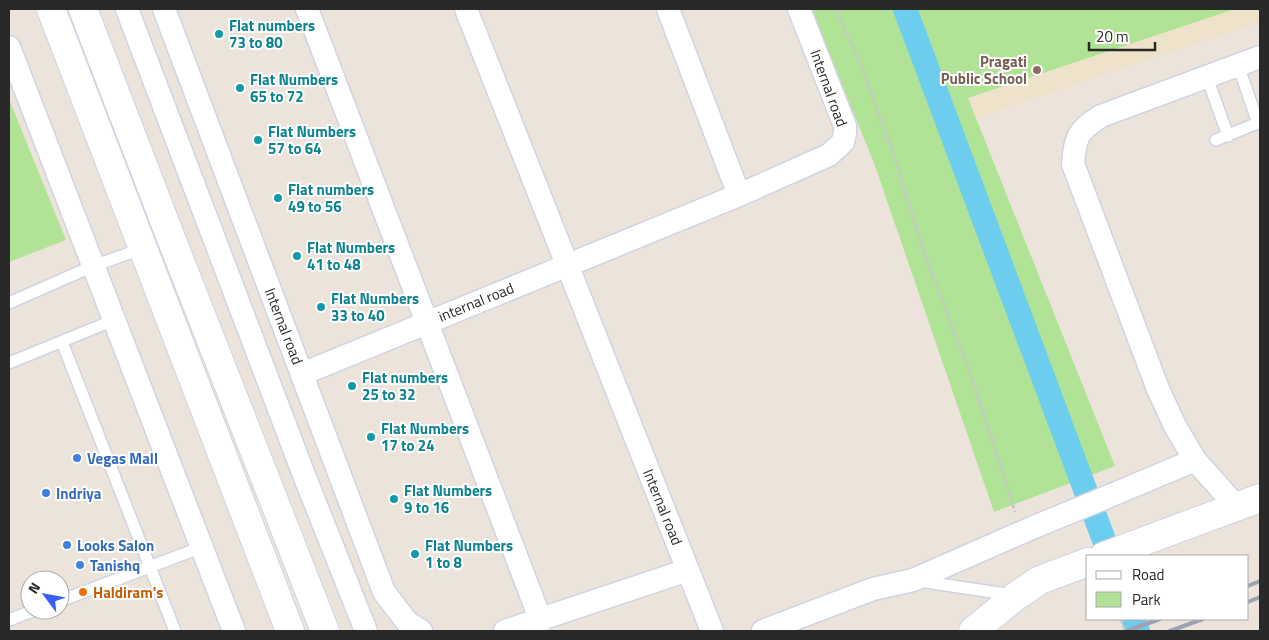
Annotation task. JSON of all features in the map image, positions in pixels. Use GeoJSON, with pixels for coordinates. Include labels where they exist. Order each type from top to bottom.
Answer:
{"type":"FeatureCollection","features":[{"type":"Feature","properties":{"kind":"street"},"geometry":{"type":"LineString","coordinates":[[51,9],[290,631]]}},
{"type":"Feature","properties":{"kind":"street"},"geometry":{"type":"LineString","coordinates":[[83,9],[326,631]]}},
{"type":"Feature","properties":{"kind":"street"},"geometry":{"type":"LineString","coordinates":[[127,9],[304,475],[366,631]]}},
{"type":"Feature","properties":{"kind":"street","name":"Internal road"},"geometry":{"type":"LineString","coordinates":[[164,9],[384,592],[407,622],[421,631]]}},
{"type":"Feature","properties":{"kind":"street"},"geometry":{"type":"LineString","coordinates":[[307,9],[541,620]]}},
{"type":"Feature","properties":{"kind":"street","name":"Internal road"},"geometry":{"type":"LineString","coordinates":[[466,9],[712,631]]}},
{"type":"Feature","properties":{"kind":"street"},"geometry":{"type":"LineString","coordinates":[[668,9],[739,195]]}},
{"type":"Feature","properties":{"kind":"street","name":"Internal road"},"geometry":{"type":"LineString","coordinates":[[567,265],[739,195],[829,155],[843,142],[845,126],[799,9]]}},
{"type":"Feature","properties":{"kind":"street"},"geometry":{"type":"LineString","coordinates":[[9,46],[234,631]]}},
{"type":"Feature","properties":{"kind":"street"},"geometry":{"type":"LineString","coordinates":[[1249,502],[1196,460],[1175,426],[1158,389],[1073,164],[1074,145],[1083,128],[1101,116],[1260,58]]}},
{"type":"Feature","properties":{"kind":"street","name":"internal road"},"geometry":{"type":"LineString","coordinates":[[302,374],[567,265]]}},
{"type":"Feature","properties":{"kind":"street"},"geometry":{"type":"LineString","coordinates":[[763,631],[873,589],[913,580],[1025,522],[1100,500],[1196,460]]}},
{"type":"Feature","properties":{"kind":"street"},"geometry":{"type":"LineString","coordinates":[[1107,555],[1249,502]]}},
{"type":"Feature","properties":{"kind":"street"},"geometry":{"type":"LineString","coordinates":[[973,631],[1016,596],[1040,580],[1078,566]]}},
{"type":"Feature","properties":{"kind":"street"},"geometry":{"type":"LineString","coordinates":[[504,631],[688,570]]}},
{"type":"Feature","properties":{"kind":"lane"},"geometry":{"type":"LineString","coordinates":[[1216,140],[1259,123],[1238,66]]}},
{"type":"Feature","properties":{"kind":"lane"},"geometry":{"type":"LineString","coordinates":[[1207,77],[1228,136]]}},
{"type":"Feature","properties":{"kind":"lane"},"geometry":{"type":"LineString","coordinates":[[9,303],[93,266],[144,248]]}},
{"type":"Feature","properties":{"kind":"lane"},"geometry":{"type":"LineString","coordinates":[[9,363],[114,320]]}},
{"type":"Feature","properties":{"kind":"lane"},"geometry":{"type":"LineString","coordinates":[[62,342],[175,631]]}},
{"type":"Feature","properties":{"kind":"lane"},"geometry":{"type":"LineString","coordinates":[[70,597],[202,547]]}},
{"type":"Feature","properties":{"kind":"lane"},"geometry":{"type":"LineString","coordinates":[[913,580],[1016,596]]}},
{"type":"Feature","properties":{"kind":"path"},"geometry":{"type":"LineString","coordinates":[[836,9],[861,65],[889,141],[925,255],[1025,522]]}},
{"type":"Feature","properties":{"kind":"shaded area","name":"Pragati Public School"},"geometry":{"type":"Polygon","coordinates":[[[931,9],[1260,9],[1260,22],[976,118],[931,9]]]}},
{"type":"Feature","properties":{"kind":"green space"},"geometry":{"type":"Polygon","coordinates":[[[811,9],[1235,9],[968,98],[1115,466],[994,512],[874,163],[811,9]]]}},
{"type":"Feature","properties":{"kind":"green space"},"geometry":{"type":"Polygon","coordinates":[[[9,99],[66,240],[9,262],[9,99]]]}},
{"type":"Feature","properties":{"kind":"waterway"},"geometry":{"type":"LineString","coordinates":[[905,9],[1110,555]]}},
{"type":"Feature","properties":{"kind":"waterway"},"geometry":{"type":"LineString","coordinates":[[1133,620],[1138,631]]}},
{"type":"Feature","properties":{"kind":"railway"},"geometry":{"type":"LineString","coordinates":[[1249,586],[1260,581]]}},
{"type":"Feature","properties":{"kind":"railway"},"geometry":{"type":"LineString","coordinates":[[1249,602],[1260,597]]}},
{"type":"Feature","properties":{"kind":"railway"},"geometry":{"type":"LineString","coordinates":[[1127,631],[1157,620]]}},
{"type":"Feature","properties":{"kind":"railway"},"geometry":{"type":"LineString","coordinates":[[1170,631],[1200,620]]}},
{"type":"Feature","properties":{"kind":"place","name":"Flat numbers 73 to 80"},"geometry":{"type":"Point","coordinates":[219,34]}},
{"type":"Feature","properties":{"kind":"place","name":"Pragati Public School"},"geometry":{"type":"Point","coordinates":[1037,70]}},
{"type":"Feature","properties":{"kind":"place","name":"Flat Numbers 65 to 72"},"geometry":{"type":"Point","coordinates":[240,88]}},
{"type":"Feature","properties":{"kind":"place","name":"Flat Numbers 57 to 64"},"geometry":{"type":"Point","coordinates":[258,140]}},
{"type":"Feature","properties":{"kind":"place","name":"Flat numbers 49 to 56"},"geometry":{"type":"Point","coordinates":[278,198]}},
{"type":"Feature","properties":{"kind":"place","name":"Flat Numbers 41 to 48"},"geometry":{"type":"Point","coordinates":[297,256]}},
{"type":"Feature","properties":{"kind":"place","name":"Flat Numbers 33 to 40"},"geometry":{"type":"Point","coordinates":[321,307]}},
{"type":"Feature","properties":{"kind":"place","name":"Flat numbers 25 to 32"},"geometry":{"type":"Point","coordinates":[352,386]}},
{"type":"Feature","properties":{"kind":"place","name":"Flat Numbers 17 to 24"},"geometry":{"type":"Point","coordinates":[371,437]}},
{"type":"Feature","properties":{"kind":"place","name":"Vegas Mall"},"geometry":{"type":"Point","coordinates":[77,458]}},
{"type":"Feature","properties":{"kind":"place","name":"Indriya"},"geometry":{"type":"Point","coordinates":[46,493]}},
{"type":"Feature","properties":{"kind":"place","name":"Flat Numbers 9 to 16"},"geometry":{"type":"Point","coordinates":[394,499]}},
{"type":"Feature","properties":{"kind":"place","name":"Looks Salon"},"geometry":{"type":"Point","coordinates":[67,545]}},
{"type":"Feature","properties":{"kind":"place","name":"Flat Numbers 1 to 8"},"geometry":{"type":"Point","coordinates":[415,554]}},
{"type":"Feature","properties":{"kind":"place","name":"Tanishq"},"geometry":{"type":"Point","coordinates":[80,565]}},
{"type":"Feature","properties":{"kind":"place","name":"Haldiram's"},"geometry":{"type":"Point","coordinates":[83,592]}}]}
